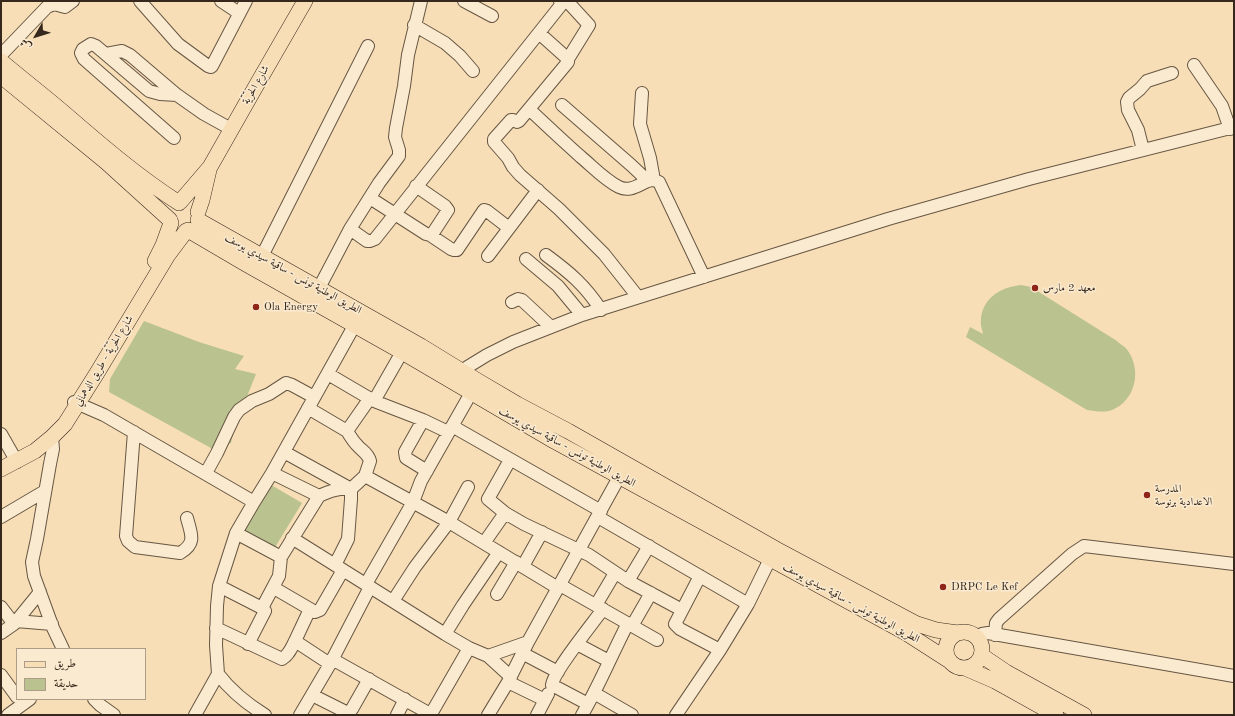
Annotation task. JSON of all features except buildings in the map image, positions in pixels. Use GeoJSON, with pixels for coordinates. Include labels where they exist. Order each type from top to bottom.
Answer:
{"type":"FeatureCollection","features":[{"type":"Feature","properties":{"kind":"main road","name":"شارع الحرّيّة"},"geometry":{"type":"LineString","coordinates":[[180,202],[209,169],[305,1]]}},
{"type":"Feature","properties":{"kind":"main road"},"geometry":{"type":"LineString","coordinates":[[1,61],[102,146],[155,187],[180,202],[193,205],[192,223],[177,229],[106,162],[1,76]]}},
{"type":"Feature","properties":{"kind":"main road","name":"شارع الحرّيّة"},"geometry":{"type":"LineString","coordinates":[[192,223],[202,200],[209,169]]}},
{"type":"Feature","properties":{"kind":"main road"},"geometry":{"type":"LineString","coordinates":[[170,221],[170,211],[180,202]]}},
{"type":"Feature","properties":{"kind":"main road","name":"شارع الحرّيّة - طريق الدهماني"},"geometry":{"type":"LineString","coordinates":[[11,461],[35,451],[65,424],[157,258],[167,236],[170,221]]}},
{"type":"Feature","properties":{"kind":"main road","name":"الطريق الوطنية تونس - ساقية سيدي يوسف"},"geometry":{"type":"LineString","coordinates":[[192,223],[262,256],[319,288],[402,352],[448,379],[474,387],[554,441],[623,470],[776,549],[904,618],[928,628],[958,633]]}},
{"type":"Feature","properties":{"kind":"main road","name":"الطريق الوطنية تونس - ساقية سيدي يوسف"},"geometry":{"type":"LineString","coordinates":[[192,223],[246,264],[461,370],[474,387]]}},
{"type":"Feature","properties":{"kind":"main road","name":"شارع الحرّيّة - طريق الدهماني"},"geometry":{"type":"LineString","coordinates":[[1,470],[40,440],[76,403],[171,251],[192,223]]}},
{"type":"Feature","properties":{"kind":"main road","name":"الطريق الوطنية تونس - ساقية سيدي يوسف"},"geometry":{"type":"LineString","coordinates":[[623,470],[770,559],[906,633],[948,660]]}},
{"type":"Feature","properties":{"kind":"main road"},"geometry":{"type":"LineString","coordinates":[[1056,715],[995,681],[965,668],[956,666],[948,660],[946,652],[947,644],[951,638],[958,633],[965,632],[985,641],[1006,672],[1084,715]]}},
{"type":"Feature","properties":{"kind":"main road"},"geometry":{"type":"LineString","coordinates":[[965,668],[970,667],[979,660],[985,641]]}},
{"type":"Feature","properties":{"kind":"street"},"geometry":{"type":"LineString","coordinates":[[1,55],[47,7],[54,4],[65,7],[73,1]]}},
{"type":"Feature","properties":{"kind":"street"},"geometry":{"type":"LineString","coordinates":[[140,1],[178,44],[203,63],[211,67],[246,1]]}},
{"type":"Feature","properties":{"kind":"street"},"geometry":{"type":"LineString","coordinates":[[221,1],[239,13]]}},
{"type":"Feature","properties":{"kind":"street"},"geometry":{"type":"LineString","coordinates":[[319,288],[350,229],[399,156],[395,133],[414,25],[421,1]]}},
{"type":"Feature","properties":{"kind":"street"},"geometry":{"type":"LineString","coordinates":[[464,1],[492,16]]}},
{"type":"Feature","properties":{"kind":"street"},"geometry":{"type":"LineString","coordinates":[[350,229],[370,241],[375,239],[563,2],[589,24],[589,27],[568,59],[568,63],[518,122],[511,120],[494,140],[494,142],[520,175],[570,220],[604,254],[638,298]]}},
{"type":"Feature","properties":{"kind":"street"},"geometry":{"type":"LineString","coordinates":[[414,25],[445,43],[460,56],[473,71]]}},
{"type":"Feature","properties":{"kind":"street"},"geometry":{"type":"LineString","coordinates":[[539,33],[568,59]]}},
{"type":"Feature","properties":{"kind":"street"},"geometry":{"type":"LineString","coordinates":[[174,138],[84,59],[81,53],[82,50],[93,44],[106,54],[122,52],[130,55],[177,95],[204,114],[231,129]]}},
{"type":"Feature","properties":{"kind":"street"},"geometry":{"type":"LineString","coordinates":[[262,256],[368,46]]}},
{"type":"Feature","properties":{"kind":"street"},"geometry":{"type":"LineString","coordinates":[[448,379],[501,347],[582,315],[888,219],[1029,179],[1232,128],[1222,106],[1194,65]]}},
{"type":"Feature","properties":{"kind":"street"},"geometry":{"type":"LineString","coordinates":[[1142,150],[1138,130],[1127,108],[1127,102],[1147,81],[1172,73]]}},
{"type":"Feature","properties":{"kind":"street"},"geometry":{"type":"LineString","coordinates":[[642,93],[640,124],[650,158],[651,181]]}},
{"type":"Feature","properties":{"kind":"street"},"geometry":{"type":"LineString","coordinates":[[562,105],[651,181]]}},
{"type":"Feature","properties":{"kind":"street"},"geometry":{"type":"LineString","coordinates":[[529,109],[596,170],[620,188],[629,190],[651,181],[658,181],[661,184],[704,277]]}},
{"type":"Feature","properties":{"kind":"street"},"geometry":{"type":"LineString","coordinates":[[416,186],[448,209],[433,233],[430,235]]}},
{"type":"Feature","properties":{"kind":"street"},"geometry":{"type":"LineString","coordinates":[[488,256],[538,190]]}},
{"type":"Feature","properties":{"kind":"street"},"geometry":{"type":"LineString","coordinates":[[370,198],[454,250],[457,250],[484,210],[508,228]]}},
{"type":"Feature","properties":{"kind":"street"},"geometry":{"type":"LineString","coordinates":[[546,255],[578,281],[593,297],[601,310]]}},
{"type":"Feature","properties":{"kind":"street"},"geometry":{"type":"LineString","coordinates":[[526,259],[558,286],[582,315]]}},
{"type":"Feature","properties":{"kind":"street"},"geometry":{"type":"LineString","coordinates":[[512,302],[518,298],[522,300],[551,327]]}},
{"type":"Feature","properties":{"kind":"street"},"geometry":{"type":"LineString","coordinates":[[196,715],[218,674],[216,628],[219,586],[236,533],[284,452],[358,319]]}},
{"type":"Feature","properties":{"kind":"street"},"geometry":{"type":"LineString","coordinates":[[347,431],[372,400],[402,352]]}},
{"type":"Feature","properties":{"kind":"street"},"geometry":{"type":"LineString","coordinates":[[328,374],[372,400],[450,429],[510,460],[649,546],[748,604]]}},
{"type":"Feature","properties":{"kind":"street"},"geometry":{"type":"LineString","coordinates":[[206,473],[234,417],[239,410],[246,405],[269,394],[286,383],[314,396]]}},
{"type":"Feature","properties":{"kind":"street"},"geometry":{"type":"LineString","coordinates":[[300,715],[331,661],[368,586],[413,502],[421,480],[474,387]]}},
{"type":"Feature","properties":{"kind":"street"},"geometry":{"type":"LineString","coordinates":[[76,403],[104,415],[254,502]]}},
{"type":"Feature","properties":{"kind":"street"},"geometry":{"type":"LineString","coordinates":[[262,608],[274,588],[280,573],[281,557],[319,496],[333,490],[350,489],[365,476],[370,460],[364,451],[357,446],[347,431],[308,408]]}},
{"type":"Feature","properties":{"kind":"street"},"geometry":{"type":"LineString","coordinates":[[423,420],[405,455],[406,458],[427,470]]}},
{"type":"Feature","properties":{"kind":"street"},"geometry":{"type":"LineString","coordinates":[[134,432],[126,536],[128,541],[135,547],[180,553],[191,544],[191,534],[187,518]]}},
{"type":"Feature","properties":{"kind":"street"},"geometry":{"type":"LineString","coordinates":[[1,434],[11,461]]}},
{"type":"Feature","properties":{"kind":"street"},"geometry":{"type":"LineString","coordinates":[[52,437],[52,449],[32,562],[34,576],[63,648]]}},
{"type":"Feature","properties":{"kind":"street"},"geometry":{"type":"LineString","coordinates":[[284,452],[350,489]]}},
{"type":"Feature","properties":{"kind":"street"},"geometry":{"type":"LineString","coordinates":[[510,460],[488,500],[524,524],[579,550],[628,581],[682,610]]}},
{"type":"Feature","properties":{"kind":"street"},"geometry":{"type":"LineString","coordinates":[[492,714],[522,653],[623,470]]}},
{"type":"Feature","properties":{"kind":"street"},"geometry":{"type":"LineString","coordinates":[[272,473],[319,496]]}},
{"type":"Feature","properties":{"kind":"street"},"geometry":{"type":"LineString","coordinates":[[365,476],[449,522],[559,587],[599,607],[657,640]]}},
{"type":"Feature","properties":{"kind":"street"},"geometry":{"type":"LineString","coordinates":[[394,601],[415,567],[449,522],[468,487]]}},
{"type":"Feature","properties":{"kind":"street"},"geometry":{"type":"LineString","coordinates":[[274,588],[315,612],[320,610],[339,567],[348,539],[351,499],[350,489]]}},
{"type":"Feature","properties":{"kind":"street"},"geometry":{"type":"LineString","coordinates":[[1,517],[45,491]]}},
{"type":"Feature","properties":{"kind":"street"},"geometry":{"type":"LineString","coordinates":[[484,543],[506,513]]}},
{"type":"Feature","properties":{"kind":"street"},"geometry":{"type":"LineString","coordinates":[[498,594],[542,532]]}},
{"type":"Feature","properties":{"kind":"street"},"geometry":{"type":"LineString","coordinates":[[236,533],[281,557]]}},
{"type":"Feature","properties":{"kind":"street"},"geometry":{"type":"LineString","coordinates":[[292,538],[445,634],[469,648],[488,656],[509,679],[545,700]]}},
{"type":"Feature","properties":{"kind":"street"},"geometry":{"type":"LineString","coordinates":[[628,581],[649,546]]}},
{"type":"Feature","properties":{"kind":"street"},"geometry":{"type":"LineString","coordinates":[[1234,564],[1084,546],[1072,554],[999,619],[985,641],[1234,676]]}},
{"type":"Feature","properties":{"kind":"street"},"geometry":{"type":"LineString","coordinates":[[445,634],[499,552]]}},
{"type":"Feature","properties":{"kind":"street"},"geometry":{"type":"LineString","coordinates":[[676,715],[720,650],[748,604],[770,559]]}},
{"type":"Feature","properties":{"kind":"street"},"geometry":{"type":"LineString","coordinates":[[537,715],[553,680],[599,607],[615,573]]}},
{"type":"Feature","properties":{"kind":"street"},"geometry":{"type":"LineString","coordinates":[[700,576],[675,622],[677,627],[680,629],[720,650]]}},
{"type":"Feature","properties":{"kind":"street"},"geometry":{"type":"LineString","coordinates":[[219,586],[262,608],[265,612],[248,644]]}},
{"type":"Feature","properties":{"kind":"street"},"geometry":{"type":"LineString","coordinates":[[1,633],[15,622],[40,592]]}},
{"type":"Feature","properties":{"kind":"street"},"geometry":{"type":"LineString","coordinates":[[582,715],[609,661],[630,625],[651,594]]}},
{"type":"Feature","properties":{"kind":"street"},"geometry":{"type":"LineString","coordinates":[[1,607],[15,622],[52,624]]}},
{"type":"Feature","properties":{"kind":"street"},"geometry":{"type":"LineString","coordinates":[[216,628],[248,644],[282,658],[290,652],[310,609]]}},
{"type":"Feature","properties":{"kind":"street"},"geometry":{"type":"LineString","coordinates":[[295,641],[331,661],[370,679],[431,714],[469,648]]}},
{"type":"Feature","properties":{"kind":"street"},"geometry":{"type":"LineString","coordinates":[[488,656],[528,642]]}},
{"type":"Feature","properties":{"kind":"street"},"geometry":{"type":"LineString","coordinates":[[577,644],[609,661]]}},
{"type":"Feature","properties":{"kind":"street"},"geometry":{"type":"LineString","coordinates":[[522,653],[558,672]]}},
{"type":"Feature","properties":{"kind":"street"},"geometry":{"type":"LineString","coordinates":[[218,674],[247,710],[265,715]]}},
{"type":"Feature","properties":{"kind":"street"},"geometry":{"type":"LineString","coordinates":[[1,675],[16,693]]}},
{"type":"Feature","properties":{"kind":"street"},"geometry":{"type":"LineString","coordinates":[[312,695],[349,713],[370,679]]}},
{"type":"Feature","properties":{"kind":"street"},"geometry":{"type":"LineString","coordinates":[[552,685],[632,715]]}},
{"type":"Feature","properties":{"kind":"street"},"geometry":{"type":"LineString","coordinates":[[397,715],[405,699]]}},
{"type":"Feature","properties":{"kind":"street"},"geometry":{"type":"LineString","coordinates":[[8,715],[22,700]]}},
{"type":"Feature","properties":{"kind":"street"},"geometry":{"type":"LineString","coordinates":[[95,700],[114,715]]}},
{"type":"Feature","properties":{"kind":"green space"},"geometry":{"type":"Polygon","coordinates":[[[1021,285],[1031,287],[1117,341],[1127,350],[1135,367],[1134,385],[1131,393],[1120,406],[1112,410],[1100,412],[1087,410],[966,337],[970,327],[983,334],[981,319],[983,311],[985,305],[995,294],[1007,288],[1021,285]]]}},
{"type":"Feature","properties":{"kind":"green space"},"geometry":{"type":"Polygon","coordinates":[[[144,321],[199,342],[244,356],[235,369],[256,374],[236,422],[231,443],[226,445],[220,453],[109,392],[110,379],[144,321]]]}},
{"type":"Feature","properties":{"kind":"green space"},"geometry":{"type":"Polygon","coordinates":[[[266,482],[302,503],[274,549],[239,528],[266,482]]]}},
{"type":"Feature","properties":{"kind":"place","name":"معهد 2 مارس"},"geometry":{"type":"Point","coordinates":[1035,288]}},
{"type":"Feature","properties":{"kind":"place","name":"Ola Energy"},"geometry":{"type":"Point","coordinates":[256,307]}},
{"type":"Feature","properties":{"kind":"place","name":"المدرسة الاعدادية برنوسة"},"geometry":{"type":"Point","coordinates":[1147,495]}},
{"type":"Feature","properties":{"kind":"place","name":"DRPC Le Kef"},"geometry":{"type":"Point","coordinates":[943,587]}}]}
